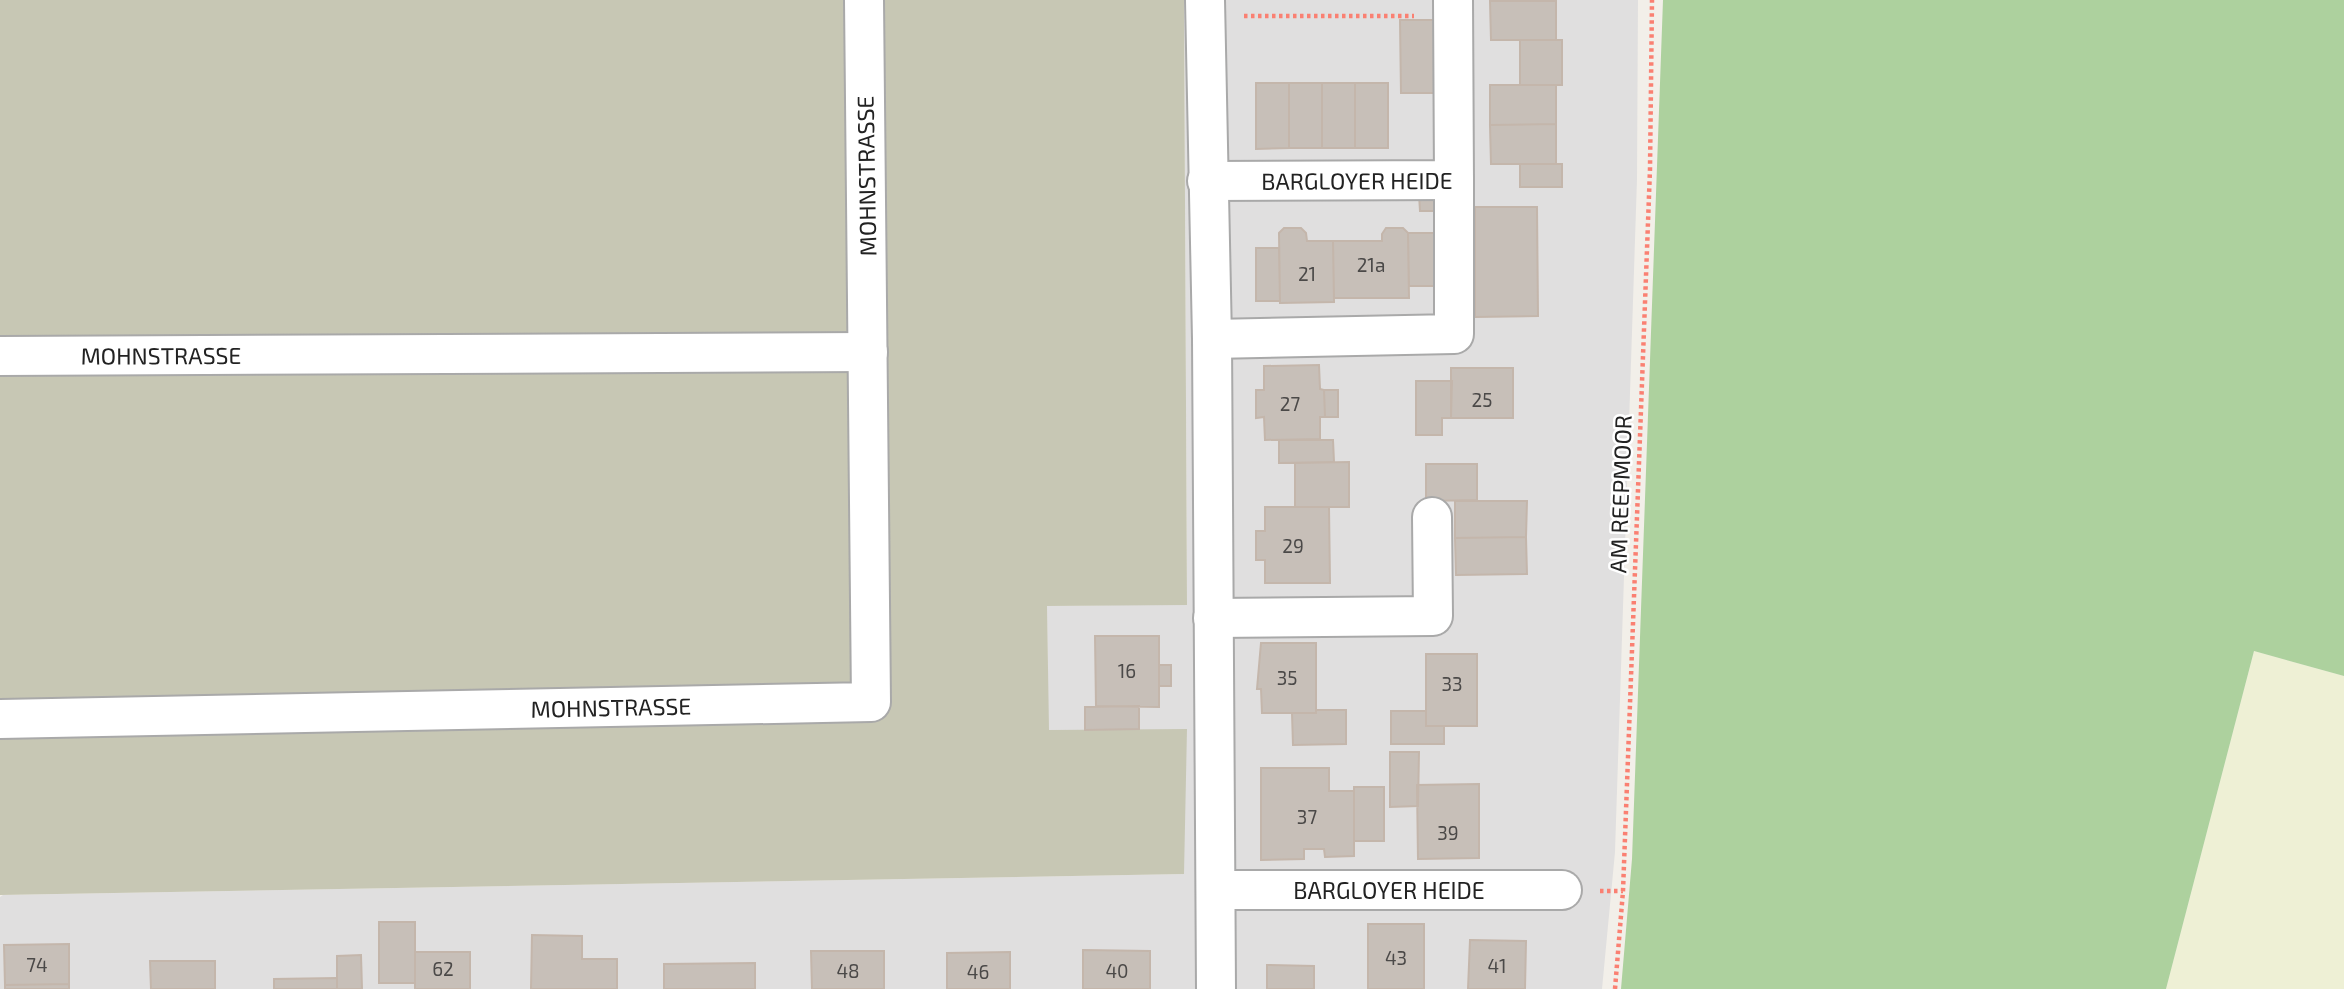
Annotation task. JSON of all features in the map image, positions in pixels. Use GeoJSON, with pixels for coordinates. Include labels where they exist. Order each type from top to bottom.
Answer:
{"type":"FeatureCollection","features":[{"type":"Feature","properties":{"kind":"street","name":"MOHNSTRASSE"},"geometry":{"type":"LineString","coordinates":[[0,719],[871,702],[864,0]]}},
{"type":"Feature","properties":{"kind":"street"},"geometry":{"type":"LineString","coordinates":[[1205,8],[1212,339],[1216,989]]}},
{"type":"Feature","properties":{"kind":"street","name":"BARGLOYER HEIDE"},"geometry":{"type":"LineString","coordinates":[[1207,181],[1454,180],[1453,8]]}},
{"type":"Feature","properties":{"kind":"street"},"geometry":{"type":"LineString","coordinates":[[1212,339],[1454,334],[1454,180]]}},
{"type":"Feature","properties":{"kind":"street","name":"MOHNSTRASSE"},"geometry":{"type":"LineString","coordinates":[[0,356],[868,352]]}},
{"type":"Feature","properties":{"kind":"street"},"geometry":{"type":"LineString","coordinates":[[1213,618],[1433,616],[1432,517]]}},
{"type":"Feature","properties":{"kind":"street","name":"BARGLOYER HEIDE"},"geometry":{"type":"LineString","coordinates":[[1216,890],[1562,890]]}},
{"type":"Feature","properties":{"kind":"path","name":"AM REEPMOOR"},"geometry":{"type":"LineString","coordinates":[[1615,989],[1623,891],[1647,252],[1652,0]]}},
{"type":"Feature","properties":{"kind":"path"},"geometry":{"type":"LineString","coordinates":[[1205,8],[1453,8]]}},
{"type":"Feature","properties":{"kind":"shaded area"},"geometry":{"type":"Polygon","coordinates":[[[0,0],[1184,0],[1187,605],[1047,606],[1049,730],[1187,729],[1184,874],[0,895],[0,0]]]}},
{"type":"Feature","properties":{"kind":"shaded area"},"geometry":{"type":"Polygon","coordinates":[[[1184,0],[1638,0],[1637,179],[1615,852],[1602,989],[0,989],[0,897],[3,895],[1184,874],[1048,730],[1047,606],[1187,604],[1184,0]]]}},
{"type":"Feature","properties":{"kind":"shaded area"},"geometry":{"type":"Polygon","coordinates":[[[2254,651],[2344,676],[2344,989],[2166,989],[2254,651]]]}},
{"type":"Feature","properties":{"kind":"green space"},"geometry":{"type":"Polygon","coordinates":[[[1663,0],[2344,0],[2344,676],[2254,651],[2166,989],[1621,989],[1632,859],[1663,0]]]}},
{"type":"Feature","properties":{"kind":"building"},"geometry":{"type":"Polygon","coordinates":[[[1490,1],[1556,1],[1556,40],[1491,40],[1490,1]]]}},
{"type":"Feature","properties":{"kind":"building"},"geometry":{"type":"Polygon","coordinates":[[[1400,20],[1434,20],[1435,93],[1401,93],[1400,20]]]}},
{"type":"Feature","properties":{"kind":"building"},"geometry":{"type":"Polygon","coordinates":[[[1520,40],[1562,40],[1562,85],[1520,85],[1520,40]]]}},
{"type":"Feature","properties":{"kind":"building"},"geometry":{"type":"Polygon","coordinates":[[[1256,83],[1289,83],[1289,148],[1256,149],[1256,83]]]}},
{"type":"Feature","properties":{"kind":"building"},"geometry":{"type":"Polygon","coordinates":[[[1289,83],[1322,83],[1322,148],[1289,148],[1289,83]]]}},
{"type":"Feature","properties":{"kind":"building"},"geometry":{"type":"Polygon","coordinates":[[[1322,83],[1355,83],[1355,148],[1322,148],[1322,83]]]}},
{"type":"Feature","properties":{"kind":"building"},"geometry":{"type":"Polygon","coordinates":[[[1355,83],[1388,83],[1388,148],[1355,148],[1355,83]]]}},
{"type":"Feature","properties":{"kind":"building"},"geometry":{"type":"Polygon","coordinates":[[[1490,85],[1556,85],[1556,124],[1490,125],[1490,85]]]}},
{"type":"Feature","properties":{"kind":"building"},"geometry":{"type":"Polygon","coordinates":[[[1556,124],[1556,164],[1491,164],[1490,125],[1556,124]]]}},
{"type":"Feature","properties":{"kind":"building"},"geometry":{"type":"Polygon","coordinates":[[[1520,164],[1562,164],[1562,187],[1520,187],[1520,164]]]}},
{"type":"Feature","properties":{"kind":"building"},"geometry":{"type":"Polygon","coordinates":[[[1419,194],[1438,194],[1438,211],[1420,211],[1419,194]]]}},
{"type":"Feature","properties":{"kind":"building"},"geometry":{"type":"Polygon","coordinates":[[[1475,207],[1537,207],[1538,316],[1475,317],[1475,207]]]}},
{"type":"Feature","properties":{"kind":"building"},"geometry":{"type":"Polygon","coordinates":[[[1284,228],[1301,228],[1306,233],[1307,241],[1333,241],[1334,302],[1280,303],[1279,233],[1284,228]]]}},
{"type":"Feature","properties":{"kind":"building"},"geometry":{"type":"Polygon","coordinates":[[[1386,228],[1403,228],[1408,233],[1409,298],[1334,298],[1333,241],[1382,241],[1386,228]]]}},
{"type":"Feature","properties":{"kind":"building"},"geometry":{"type":"Polygon","coordinates":[[[1408,233],[1435,233],[1435,286],[1409,286],[1408,233]]]}},
{"type":"Feature","properties":{"kind":"building"},"geometry":{"type":"Polygon","coordinates":[[[1256,248],[1279,248],[1280,301],[1256,301],[1256,248]]]}},
{"type":"Feature","properties":{"kind":"building"},"geometry":{"type":"Polygon","coordinates":[[[1319,365],[1320,389],[1324,390],[1325,417],[1320,417],[1320,439],[1265,440],[1264,417],[1256,418],[1256,390],[1264,390],[1264,366],[1319,365]]]}},
{"type":"Feature","properties":{"kind":"building"},"geometry":{"type":"Polygon","coordinates":[[[1451,368],[1513,368],[1513,418],[1451,418],[1451,368]]]}},
{"type":"Feature","properties":{"kind":"building"},"geometry":{"type":"Polygon","coordinates":[[[1416,381],[1452,381],[1451,418],[1442,418],[1442,435],[1416,435],[1416,381]]]}},
{"type":"Feature","properties":{"kind":"building"},"geometry":{"type":"Polygon","coordinates":[[[1324,390],[1338,390],[1338,417],[1325,417],[1324,390]]]}},
{"type":"Feature","properties":{"kind":"building"},"geometry":{"type":"Polygon","coordinates":[[[1279,440],[1333,440],[1334,462],[1279,463],[1279,440]]]}},
{"type":"Feature","properties":{"kind":"building"},"geometry":{"type":"Polygon","coordinates":[[[1349,462],[1349,507],[1295,507],[1295,463],[1349,462]]]}},
{"type":"Feature","properties":{"kind":"building"},"geometry":{"type":"Polygon","coordinates":[[[1426,464],[1477,464],[1477,500],[1426,501],[1426,464]]]}},
{"type":"Feature","properties":{"kind":"building"},"geometry":{"type":"Polygon","coordinates":[[[1455,501],[1527,501],[1526,537],[1455,538],[1455,501]]]}},
{"type":"Feature","properties":{"kind":"building"},"geometry":{"type":"Polygon","coordinates":[[[1265,507],[1329,507],[1330,583],[1265,583],[1265,560],[1256,560],[1256,531],[1265,531],[1265,507]]]}},
{"type":"Feature","properties":{"kind":"building"},"geometry":{"type":"Polygon","coordinates":[[[1526,537],[1527,574],[1456,575],[1455,538],[1526,537]]]}},
{"type":"Feature","properties":{"kind":"building"},"geometry":{"type":"Polygon","coordinates":[[[1095,636],[1159,636],[1159,707],[1096,706],[1095,636]]]}},
{"type":"Feature","properties":{"kind":"building"},"geometry":{"type":"Polygon","coordinates":[[[1261,643],[1316,643],[1316,713],[1262,713],[1261,689],[1257,689],[1261,643]]]}},
{"type":"Feature","properties":{"kind":"building"},"geometry":{"type":"Polygon","coordinates":[[[1426,654],[1477,654],[1477,726],[1426,726],[1426,654]]]}},
{"type":"Feature","properties":{"kind":"building"},"geometry":{"type":"Polygon","coordinates":[[[1159,665],[1171,665],[1171,686],[1159,686],[1159,665]]]}},
{"type":"Feature","properties":{"kind":"building"},"geometry":{"type":"Polygon","coordinates":[[[1139,706],[1139,729],[1085,730],[1085,707],[1139,706]]]}},
{"type":"Feature","properties":{"kind":"building"},"geometry":{"type":"Polygon","coordinates":[[[1316,710],[1346,710],[1346,744],[1293,745],[1292,713],[1316,713],[1316,710]]]}},
{"type":"Feature","properties":{"kind":"building"},"geometry":{"type":"Polygon","coordinates":[[[1391,711],[1426,711],[1426,726],[1444,726],[1444,744],[1391,744],[1391,711]]]}},
{"type":"Feature","properties":{"kind":"building"},"geometry":{"type":"Polygon","coordinates":[[[1390,752],[1419,752],[1418,806],[1390,807],[1390,752]]]}},
{"type":"Feature","properties":{"kind":"building"},"geometry":{"type":"Polygon","coordinates":[[[1261,768],[1329,768],[1329,791],[1354,791],[1354,856],[1325,857],[1324,849],[1304,849],[1304,859],[1261,860],[1261,768]]]}},
{"type":"Feature","properties":{"kind":"building"},"geometry":{"type":"Polygon","coordinates":[[[1479,784],[1479,858],[1418,859],[1417,785],[1479,784]]]}},
{"type":"Feature","properties":{"kind":"building"},"geometry":{"type":"Polygon","coordinates":[[[1354,787],[1384,787],[1384,841],[1354,841],[1354,787]]]}},
{"type":"Feature","properties":{"kind":"building"},"geometry":{"type":"Polygon","coordinates":[[[379,922],[415,922],[415,983],[379,983],[379,922]]]}},
{"type":"Feature","properties":{"kind":"building"},"geometry":{"type":"Polygon","coordinates":[[[1368,924],[1424,924],[1424,989],[1368,989],[1368,924]]]}},
{"type":"Feature","properties":{"kind":"building"},"geometry":{"type":"Polygon","coordinates":[[[532,935],[582,936],[582,959],[617,959],[617,989],[531,989],[532,935]]]}},
{"type":"Feature","properties":{"kind":"building"},"geometry":{"type":"Polygon","coordinates":[[[1470,940],[1526,941],[1525,989],[1468,989],[1470,940]]]}},
{"type":"Feature","properties":{"kind":"building"},"geometry":{"type":"Polygon","coordinates":[[[69,944],[69,984],[5,985],[4,945],[69,944]]]}},
{"type":"Feature","properties":{"kind":"building"},"geometry":{"type":"Polygon","coordinates":[[[1083,950],[1150,951],[1150,989],[1083,989],[1083,950]]]}},
{"type":"Feature","properties":{"kind":"building"},"geometry":{"type":"Polygon","coordinates":[[[811,951],[884,951],[884,989],[812,989],[811,951]]]}},
{"type":"Feature","properties":{"kind":"building"},"geometry":{"type":"Polygon","coordinates":[[[415,952],[470,952],[470,989],[415,989],[415,952]]]}},
{"type":"Feature","properties":{"kind":"building"},"geometry":{"type":"Polygon","coordinates":[[[1010,952],[1010,989],[947,989],[947,953],[1010,952]]]}},
{"type":"Feature","properties":{"kind":"building"},"geometry":{"type":"Polygon","coordinates":[[[361,955],[362,989],[337,989],[337,956],[361,955]]]}},
{"type":"Feature","properties":{"kind":"building"},"geometry":{"type":"Polygon","coordinates":[[[150,961],[215,961],[215,989],[151,989],[150,961]]]}},
{"type":"Feature","properties":{"kind":"building"},"geometry":{"type":"Polygon","coordinates":[[[755,963],[755,989],[664,989],[664,964],[755,963]]]}},
{"type":"Feature","properties":{"kind":"building"},"geometry":{"type":"Polygon","coordinates":[[[1267,965],[1314,966],[1314,989],[1267,989],[1267,965]]]}},
{"type":"Feature","properties":{"kind":"building"},"geometry":{"type":"Polygon","coordinates":[[[337,978],[337,989],[274,989],[274,979],[337,978]]]}},
{"type":"Feature","properties":{"kind":"building"},"geometry":{"type":"Polygon","coordinates":[[[69,984],[69,989],[5,989],[5,985],[69,984]]]}}]}
